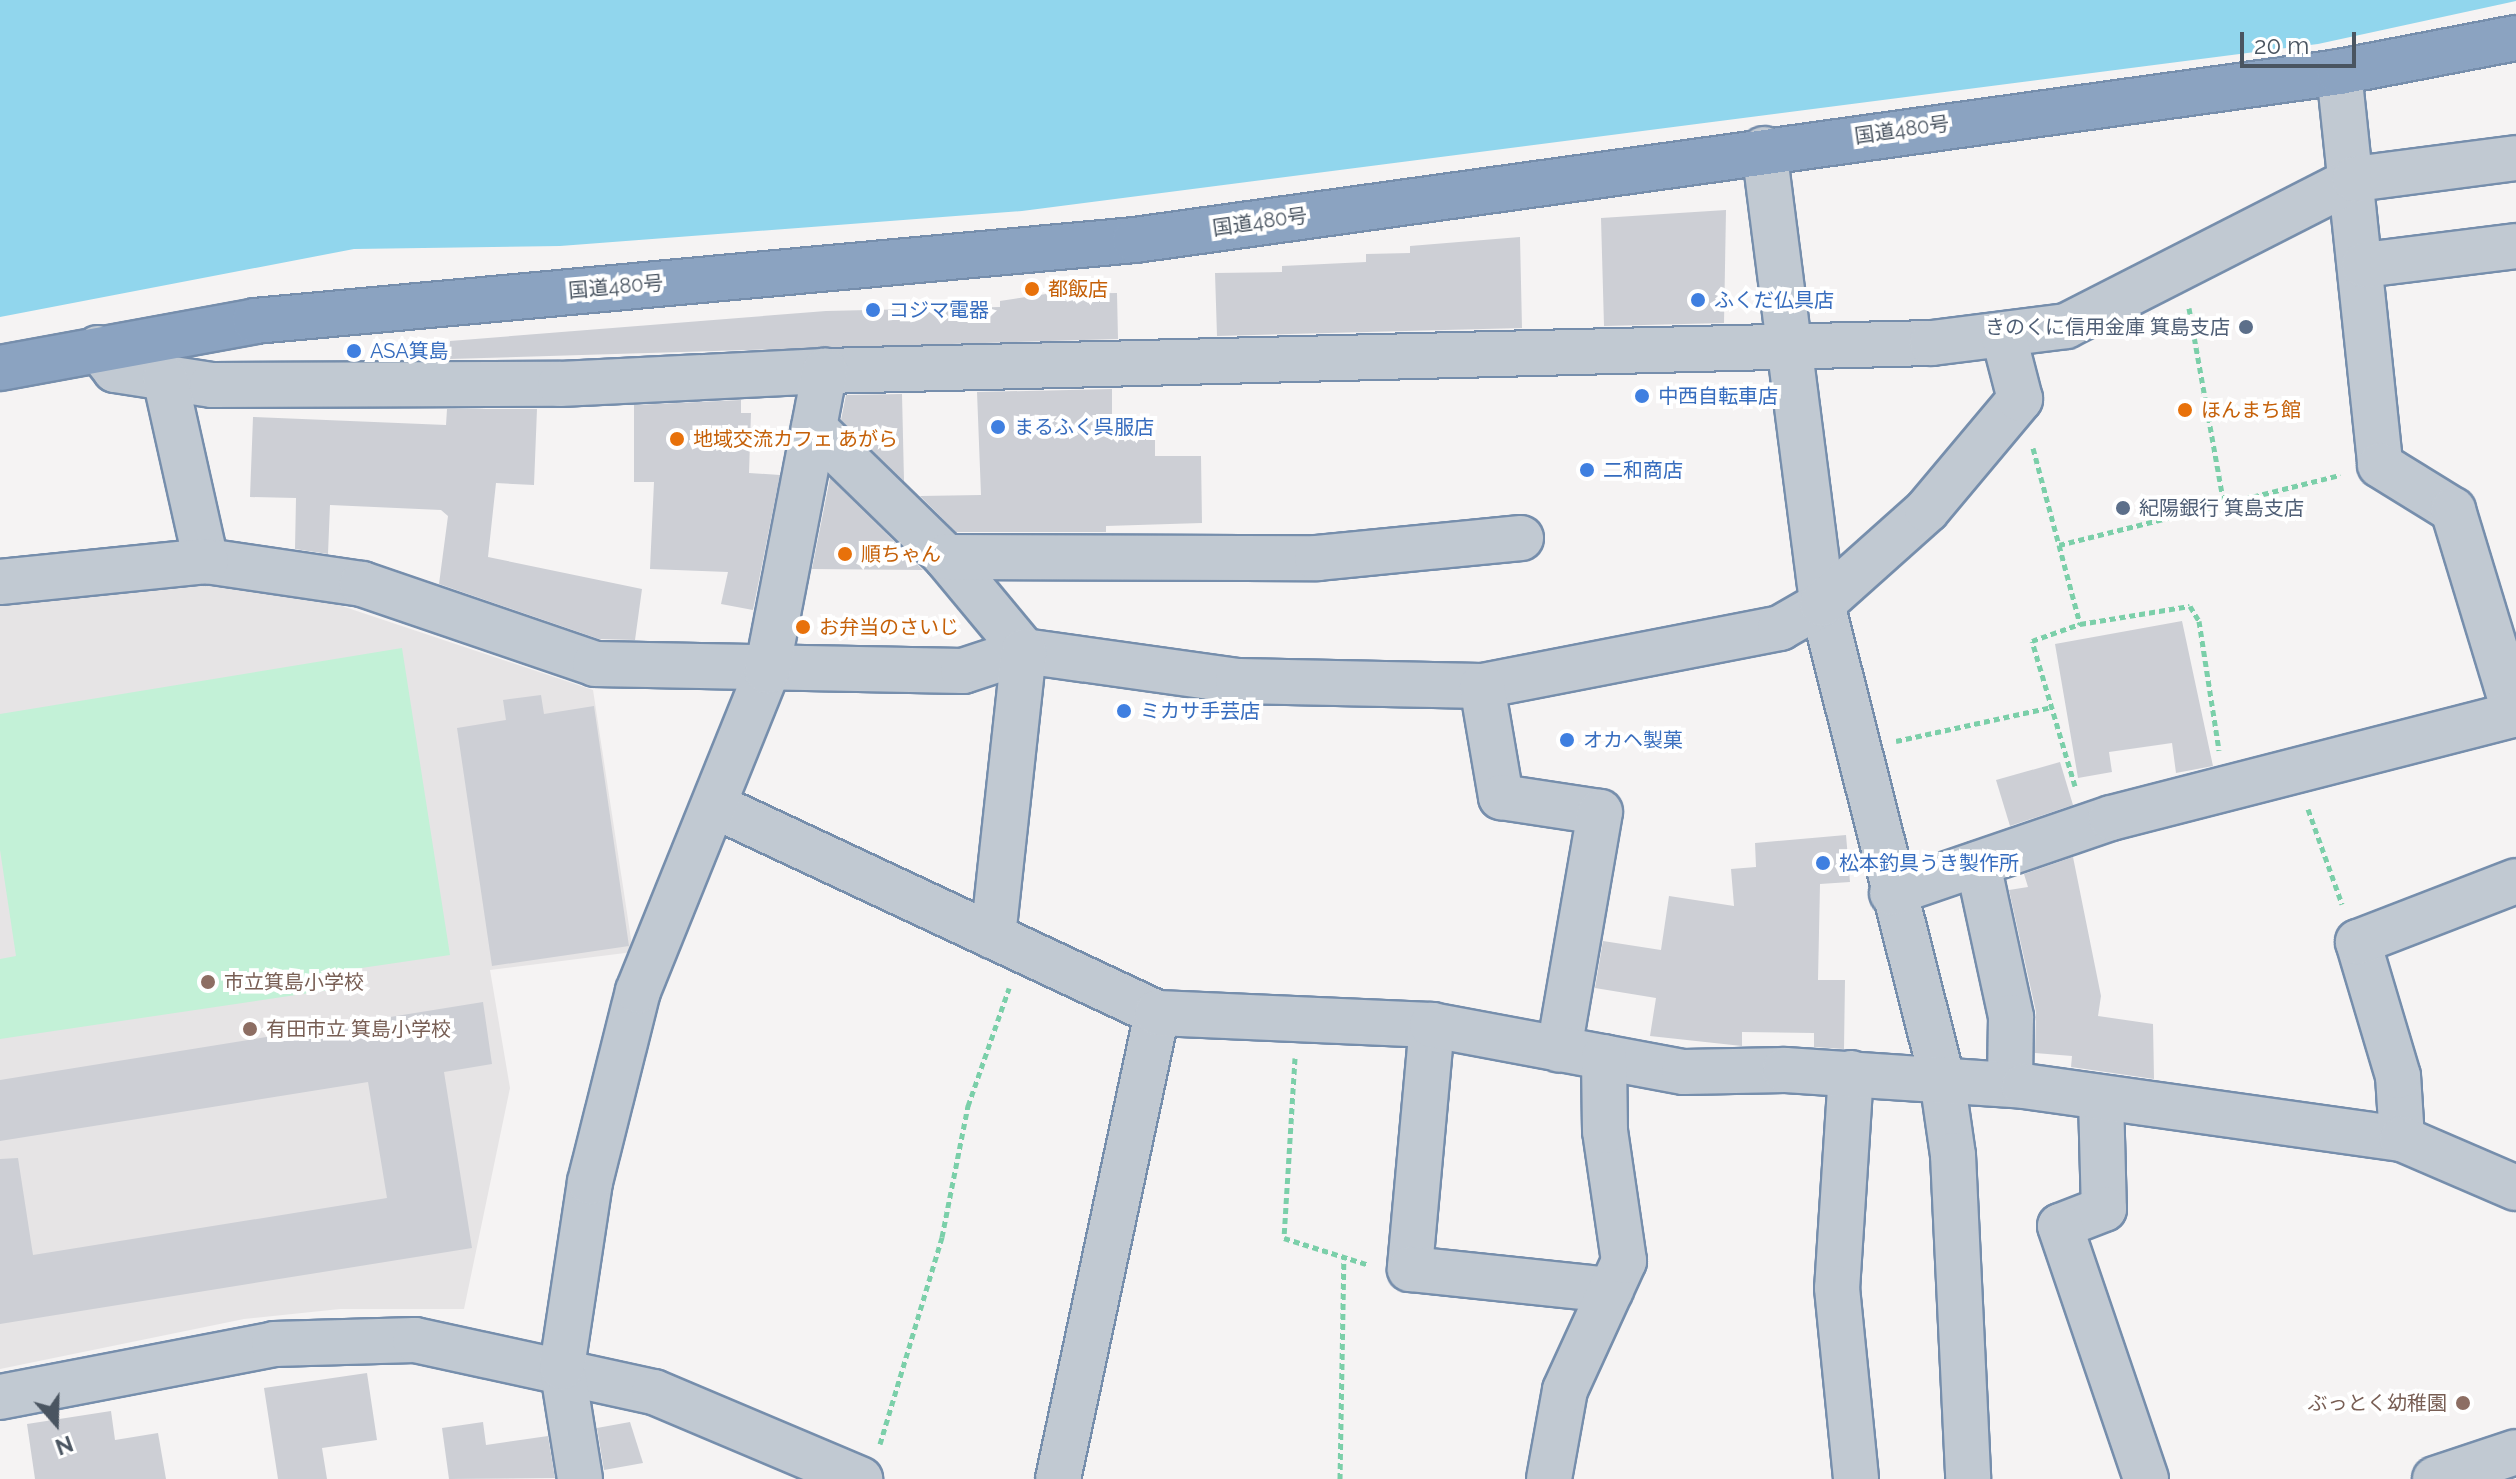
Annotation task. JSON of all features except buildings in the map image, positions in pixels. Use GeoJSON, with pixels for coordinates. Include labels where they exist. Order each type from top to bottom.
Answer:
{"type":"FeatureCollection","features":[{"type":"Feature","properties":{"kind":"highway","name":"国道480号"},"geometry":{"type":"LineString","coordinates":[[0,368],[255,321],[1135,240],[1764,149],[2339,72],[2516,38]]}},
{"type":"Feature","properties":{"kind":"street"},"geometry":{"type":"LineString","coordinates":[[1892,893],[2087,826],[2297,774],[2516,714],[2453,510],[2380,465],[2364,265],[2339,72]]}},
{"type":"Feature","properties":{"kind":"street"},"geometry":{"type":"LineString","coordinates":[[1764,149],[1786,349],[1822,604],[1854,750],[1942,1079],[1953,1155],[1968,1479]]}},
{"type":"Feature","properties":{"kind":"street"},"geometry":{"type":"LineString","coordinates":[[98,348],[115,370],[212,385],[560,384],[825,371],[1786,349],[2004,337],[2066,326],[2182,270],[2355,179],[2516,158]]}},
{"type":"Feature","properties":{"kind":"street"},"geometry":{"type":"LineString","coordinates":[[2364,265],[2516,246]]}},
{"type":"Feature","properties":{"kind":"street"},"geometry":{"type":"LineString","coordinates":[[0,582],[206,561],[362,584],[595,664],[767,671],[963,671],[1024,651],[1238,681],[1482,686],[1780,628],[1822,604],[1927,510],[2020,399],[2004,337]]}},
{"type":"Feature","properties":{"kind":"street"},"geometry":{"type":"LineString","coordinates":[[580,1479],[562,1367],[590,1182],[638,991],[767,671],[825,371]]}},
{"type":"Feature","properties":{"kind":"street"},"geometry":{"type":"LineString","coordinates":[[165,378],[206,561]]}},
{"type":"Feature","properties":{"kind":"street"},"geometry":{"type":"LineString","coordinates":[[814,428],[946,557],[1024,651],[1008,943]]}},
{"type":"Feature","properties":{"kind":"street"},"geometry":{"type":"LineString","coordinates":[[946,557],[1317,558],[1521,538]]}},
{"type":"Feature","properties":{"kind":"street"},"geometry":{"type":"LineString","coordinates":[[1482,686],[1501,797],[1600,812],[1559,1049]]}},
{"type":"Feature","properties":{"kind":"street"},"geometry":{"type":"LineString","coordinates":[[715,806],[1157,1013],[1432,1025],[1684,1072],[1851,1073],[2010,1084],[2402,1139],[2516,1188]]}},
{"type":"Feature","properties":{"kind":"street"},"geometry":{"type":"LineString","coordinates":[[1978,864],[2011,1017],[2010,1084]]}},
{"type":"Feature","properties":{"kind":"street"},"geometry":{"type":"LineString","coordinates":[[2402,1139],[2398,1076],[2358,942],[2516,881]]}},
{"type":"Feature","properties":{"kind":"street"},"geometry":{"type":"LineString","coordinates":[[1058,1479],[1157,1013]]}},
{"type":"Feature","properties":{"kind":"street"},"geometry":{"type":"LineString","coordinates":[[1432,1025],[1410,1269],[1611,1290]]}},
{"type":"Feature","properties":{"kind":"street"},"geometry":{"type":"LineString","coordinates":[[1549,1479],[1565,1390],[1624,1261],[1605,1131],[1604,1057]]}},
{"type":"Feature","properties":{"kind":"street"},"geometry":{"type":"LineString","coordinates":[[1851,1073],[1837,1288],[1856,1479]]}},
{"type":"Feature","properties":{"kind":"street"},"geometry":{"type":"LineString","coordinates":[[2101,1098],[2104,1209],[2060,1226],[2146,1479]]}},
{"type":"Feature","properties":{"kind":"street"},"geometry":{"type":"LineString","coordinates":[[0,1397],[194,1356],[327,1338],[452,1344],[562,1367],[715,1415],[856,1470]]}},
{"type":"Feature","properties":{"kind":"street"},"geometry":{"type":"LineString","coordinates":[[2435,1479],[2516,1452]]}},
{"type":"Feature","properties":{"kind":"path"},"geometry":{"type":"LineString","coordinates":[[2182,270],[2224,504]]}},
{"type":"Feature","properties":{"kind":"path"},"geometry":{"type":"LineString","coordinates":[[2020,399],[2080,624]]}},
{"type":"Feature","properties":{"kind":"path"},"geometry":{"type":"LineString","coordinates":[[2059,545],[2380,465]]}},
{"type":"Feature","properties":{"kind":"path"},"geometry":{"type":"LineString","coordinates":[[2087,826],[2032,641],[2080,624],[2190,606],[2199,621],[2225,791]]}},
{"type":"Feature","properties":{"kind":"path"},"geometry":{"type":"LineString","coordinates":[[1854,750],[2052,707]]}},
{"type":"Feature","properties":{"kind":"path"},"geometry":{"type":"LineString","coordinates":[[2297,774],[2358,942]]}},
{"type":"Feature","properties":{"kind":"path"},"geometry":{"type":"LineString","coordinates":[[856,1470],[942,1237],[968,1106],[1008,943]]}},
{"type":"Feature","properties":{"kind":"path"},"geometry":{"type":"LineString","coordinates":[[1298,1019],[1284,1238],[1344,1257],[1410,1269]]}},
{"type":"Feature","properties":{"kind":"path"},"geometry":{"type":"LineString","coordinates":[[1340,1479],[1344,1257]]}},
{"type":"Feature","properties":{"kind":"shaded area","name":"有田市立 箕島小学校"},"geometry":{"type":"Polygon","coordinates":[[[229,581],[309,595],[593,690],[633,952],[490,970],[510,1088],[464,1309],[340,1309],[244,1319],[0,1369],[0,600],[229,581]]]}},
{"type":"Feature","properties":{"kind":"green space"},"geometry":{"type":"Polygon","coordinates":[[[402,648],[450,955],[341,971],[343,988],[0,1039],[0,959],[16,956],[0,850],[0,714],[402,648]]]}},
{"type":"Feature","properties":{"kind":"water"},"geometry":{"type":"Polygon","coordinates":[[[0,0],[2516,1],[2318,44],[1022,211],[560,246],[354,249],[0,317],[0,0]]]}},
{"type":"Feature","properties":{"kind":"place","name":"都飯店"},"geometry":{"type":"Point","coordinates":[1032,289]}},
{"type":"Feature","properties":{"kind":"place","name":"ふくだ仏具店"},"geometry":{"type":"Point","coordinates":[1698,300]}},
{"type":"Feature","properties":{"kind":"place","name":"コジマ電器"},"geometry":{"type":"Point","coordinates":[873,310]}},
{"type":"Feature","properties":{"kind":"place","name":"きのくに信用金庫 箕島支店"},"geometry":{"type":"Point","coordinates":[2246,327]}},
{"type":"Feature","properties":{"kind":"place","name":"ASA箕島"},"geometry":{"type":"Point","coordinates":[354,351]}},
{"type":"Feature","properties":{"kind":"place","name":"中西自転車店"},"geometry":{"type":"Point","coordinates":[1642,396]}},
{"type":"Feature","properties":{"kind":"place","name":"ほんまち館"},"geometry":{"type":"Point","coordinates":[2185,410]}},
{"type":"Feature","properties":{"kind":"place","name":"まるふく呉服店"},"geometry":{"type":"Point","coordinates":[998,427]}},
{"type":"Feature","properties":{"kind":"place","name":"地域交流カフェ あがら"},"geometry":{"type":"Point","coordinates":[677,439]}},
{"type":"Feature","properties":{"kind":"place","name":"二和商店"},"geometry":{"type":"Point","coordinates":[1587,470]}},
{"type":"Feature","properties":{"kind":"place","name":"紀陽銀行 箕島支店"},"geometry":{"type":"Point","coordinates":[2123,508]}},
{"type":"Feature","properties":{"kind":"place","name":"順ちゃん"},"geometry":{"type":"Point","coordinates":[845,554]}},
{"type":"Feature","properties":{"kind":"place","name":"お弁当のさいじ"},"geometry":{"type":"Point","coordinates":[803,627]}},
{"type":"Feature","properties":{"kind":"place","name":"ミカサ手芸店"},"geometry":{"type":"Point","coordinates":[1124,711]}},
{"type":"Feature","properties":{"kind":"place","name":"オカヘ製菓"},"geometry":{"type":"Point","coordinates":[1567,740]}},
{"type":"Feature","properties":{"kind":"place","name":"松本釣具うき製作所"},"geometry":{"type":"Point","coordinates":[1823,863]}},
{"type":"Feature","properties":{"kind":"place","name":"市立箕島小学校"},"geometry":{"type":"Point","coordinates":[208,982]}},
{"type":"Feature","properties":{"kind":"place","name":"有田市立 箕島小学校"},"geometry":{"type":"Point","coordinates":[250,1029]}},
{"type":"Feature","properties":{"kind":"place","name":"ぶっとく幼稚園"},"geometry":{"type":"Point","coordinates":[2463,1403]}}]}
